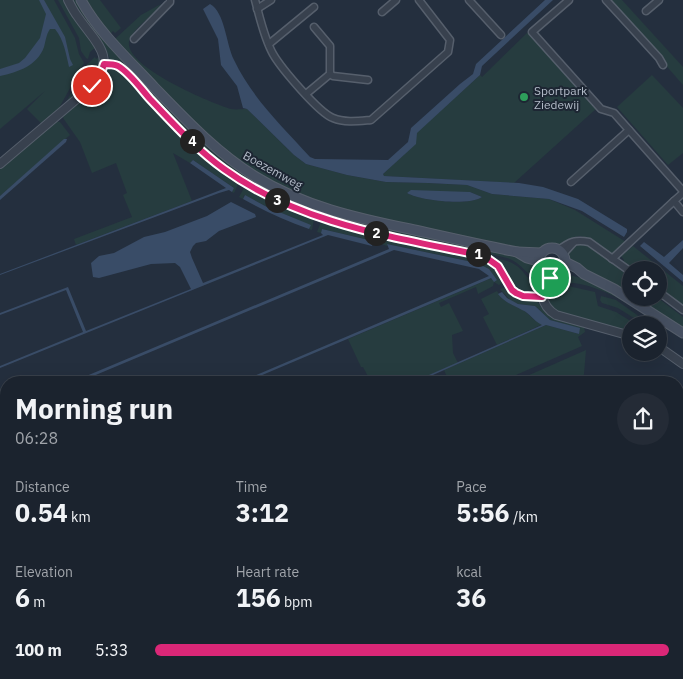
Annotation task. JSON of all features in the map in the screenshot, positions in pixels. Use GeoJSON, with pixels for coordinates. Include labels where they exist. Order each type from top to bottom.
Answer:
{"type":"FeatureCollection","features":[{"type":"Feature","properties":{"kind":"main road","name":"Boezemweg"},"geometry":{"type":"LineString","coordinates":[[81,0],[108,37],[187,121],[232,161],[256,178],[280,191],[326,209],[356,218],[540,257],[548,248],[563,259]]}},
{"type":"Feature","properties":{"kind":"main road"},"geometry":{"type":"LineString","coordinates":[[540,257],[547,273],[563,259],[584,274],[614,289],[683,333]]}},
{"type":"Feature","properties":{"kind":"street"},"geometry":{"type":"LineString","coordinates":[[0,164],[92,86],[101,73],[104,64],[99,44],[78,18],[68,0]]}},
{"type":"Feature","properties":{"kind":"street"},"geometry":{"type":"LineString","coordinates":[[134,39],[170,0]]}},
{"type":"Feature","properties":{"kind":"street"},"geometry":{"type":"LineString","coordinates":[[255,0],[269,44],[280,65],[322,112],[334,119],[357,121],[371,120],[448,52],[450,40],[420,0]]}},
{"type":"Feature","properties":{"kind":"street"},"geometry":{"type":"LineString","coordinates":[[258,9],[271,0]]}},
{"type":"Feature","properties":{"kind":"street"},"geometry":{"type":"LineString","coordinates":[[382,12],[396,0]]}},
{"type":"Feature","properties":{"kind":"street"},"geometry":{"type":"LineString","coordinates":[[469,0],[501,35]]}},
{"type":"Feature","properties":{"kind":"street"},"geometry":{"type":"LineString","coordinates":[[569,0],[532,32],[601,109],[614,113],[683,192],[612,258]]}},
{"type":"Feature","properties":{"kind":"street"},"geometry":{"type":"LineString","coordinates":[[606,0],[659,58],[663,65]]}},
{"type":"Feature","properties":{"kind":"street"},"geometry":{"type":"LineString","coordinates":[[646,11],[659,0]]}},
{"type":"Feature","properties":{"kind":"street"},"geometry":{"type":"LineString","coordinates":[[269,44],[314,7]]}},
{"type":"Feature","properties":{"kind":"street"},"geometry":{"type":"LineString","coordinates":[[314,27],[330,46],[330,74]]}},
{"type":"Feature","properties":{"kind":"street"},"geometry":{"type":"LineString","coordinates":[[104,64],[114,64],[124,71],[204,154],[230,173],[266,195],[296,209],[338,223],[484,256],[498,266],[512,290],[516,293],[523,296],[542,297]]}},
{"type":"Feature","properties":{"kind":"street"},"geometry":{"type":"LineString","coordinates":[[306,94],[330,74]]}},
{"type":"Feature","properties":{"kind":"street"},"geometry":{"type":"LineString","coordinates":[[330,74],[333,76],[368,80]]}},
{"type":"Feature","properties":{"kind":"street"},"geometry":{"type":"LineString","coordinates":[[571,182],[629,130]]}},
{"type":"Feature","properties":{"kind":"street"},"geometry":{"type":"LineString","coordinates":[[674,201],[683,212]]}},
{"type":"Feature","properties":{"kind":"street"},"geometry":{"type":"LineString","coordinates":[[563,259],[575,241],[580,240],[589,242],[622,265]]}},
{"type":"Feature","properties":{"kind":"street"},"geometry":{"type":"LineString","coordinates":[[547,273],[542,297],[547,308],[556,315],[622,333]]}},
{"type":"Feature","properties":{"kind":"street"},"geometry":{"type":"LineString","coordinates":[[667,298],[683,310]]}},
{"type":"Feature","properties":{"kind":"street"},"geometry":{"type":"LineString","coordinates":[[667,353],[683,364]]}},
{"type":"Feature","properties":{"kind":"green space"},"geometry":{"type":"Polygon","coordinates":[[[0,0],[54,0],[75,38],[79,54],[84,63],[59,108],[42,124],[27,109],[45,91],[0,129],[0,0]]]}},
{"type":"Feature","properties":{"kind":"green space"},"geometry":{"type":"Polygon","coordinates":[[[58,0],[65,0],[96,47],[90,52],[88,59],[81,51],[79,38],[58,0]]]}},
{"type":"Feature","properties":{"kind":"green space"},"geometry":{"type":"Polygon","coordinates":[[[72,0],[77,0],[149,88],[175,115],[231,165],[263,186],[309,208],[333,215],[513,255],[535,266],[540,280],[531,276],[507,258],[370,229],[337,220],[272,195],[241,177],[194,139],[123,65],[110,59],[102,42],[72,0]]]}},
{"type":"Feature","properties":{"kind":"green space"},"geometry":{"type":"Polygon","coordinates":[[[86,0],[100,0],[121,28],[115,33],[113,31],[110,34],[86,0]]]}},
{"type":"Feature","properties":{"kind":"green space"},"geometry":{"type":"Polygon","coordinates":[[[609,0],[622,0],[683,67],[683,85],[609,0]]]}},
{"type":"Feature","properties":{"kind":"green space"},"geometry":{"type":"Polygon","coordinates":[[[161,4],[134,32],[129,42],[131,52],[140,62],[171,83],[206,100],[231,109],[247,109],[294,155],[306,164],[347,175],[386,182],[467,185],[492,194],[549,199],[575,210],[626,242],[615,252],[611,253],[592,239],[580,236],[561,245],[529,249],[362,214],[324,204],[288,191],[254,172],[216,143],[181,110],[115,39],[141,15],[161,4]],[[470,192],[407,193],[433,200],[456,202],[476,200],[482,197],[470,192]]]}},
{"type":"Feature","properties":{"kind":"green space","name":"Sportpark Ziedewij"},"geometry":{"type":"Polygon","coordinates":[[[528,32],[597,108],[514,183],[384,176],[383,174],[415,144],[416,133],[480,75],[482,77],[528,32]]]}},
{"type":"Feature","properties":{"kind":"green space"},"geometry":{"type":"Polygon","coordinates":[[[95,57],[96,59],[99,57],[93,78],[83,90],[65,105],[84,67],[95,57]]]}},
{"type":"Feature","properties":{"kind":"green space"},"geometry":{"type":"Polygon","coordinates":[[[115,67],[192,143],[239,182],[234,193],[232,192],[234,188],[193,160],[190,163],[173,153],[192,201],[76,245],[74,239],[132,217],[123,195],[127,193],[116,163],[92,173],[80,142],[63,118],[64,114],[101,79],[106,71],[115,67]]]}},
{"type":"Feature","properties":{"kind":"green space"},"geometry":{"type":"Polygon","coordinates":[[[652,75],[683,108],[683,153],[668,165],[617,107],[652,75]]]}},
{"type":"Feature","properties":{"kind":"green space"},"geometry":{"type":"Polygon","coordinates":[[[56,121],[60,122],[70,135],[0,196],[0,166],[56,121]]]}},
{"type":"Feature","properties":{"kind":"green space"},"geometry":{"type":"Polygon","coordinates":[[[245,186],[280,206],[314,219],[312,230],[309,229],[310,225],[244,195],[243,199],[239,197],[245,186]]]}},
{"type":"Feature","properties":{"kind":"green space"},"geometry":{"type":"Polygon","coordinates":[[[324,222],[481,258],[494,267],[503,279],[503,282],[499,285],[494,282],[493,286],[478,294],[476,287],[439,303],[441,307],[449,303],[463,331],[452,335],[453,353],[458,363],[427,376],[368,376],[363,367],[361,367],[348,339],[489,279],[497,280],[477,263],[387,244],[387,246],[322,229],[321,233],[317,232],[320,224],[324,222]]]}},
{"type":"Feature","properties":{"kind":"green space"},"geometry":{"type":"Polygon","coordinates":[[[581,243],[588,245],[622,271],[622,289],[571,261],[569,257],[574,246],[581,243]]]}},
{"type":"Feature","properties":{"kind":"green space"},"geometry":{"type":"Polygon","coordinates":[[[633,246],[652,261],[624,261],[621,256],[633,246]]]}},
{"type":"Feature","properties":{"kind":"green space"},"geometry":{"type":"Polygon","coordinates":[[[494,258],[515,264],[529,279],[540,284],[539,288],[536,287],[537,289],[530,292],[517,290],[504,268],[494,258]]]}},
{"type":"Feature","properties":{"kind":"green space"},"geometry":{"type":"Polygon","coordinates":[[[667,273],[683,286],[683,305],[667,293],[667,273]]]}},
{"type":"Feature","properties":{"kind":"green space"},"geometry":{"type":"Polygon","coordinates":[[[566,274],[592,281],[622,298],[621,300],[583,285],[571,283],[551,284],[557,277],[566,274]]]}},
{"type":"Feature","properties":{"kind":"green space"},"geometry":{"type":"Polygon","coordinates":[[[568,286],[595,292],[598,306],[622,316],[622,330],[559,312],[553,307],[547,295],[549,287],[560,289],[568,286]]]}},
{"type":"Feature","properties":{"kind":"green space"},"geometry":{"type":"Polygon","coordinates":[[[507,287],[518,297],[537,301],[549,315],[584,326],[585,332],[578,337],[582,346],[514,376],[446,376],[444,370],[546,325],[579,334],[564,324],[550,320],[535,306],[518,304],[511,301],[500,289],[507,287]]]}},
{"type":"Feature","properties":{"kind":"green space"},"geometry":{"type":"Polygon","coordinates":[[[497,291],[505,301],[523,310],[534,320],[543,324],[497,345],[483,317],[489,314],[481,299],[497,291]]]}},
{"type":"Feature","properties":{"kind":"green space"},"geometry":{"type":"Polygon","coordinates":[[[601,296],[616,300],[638,316],[631,316],[618,308],[602,303],[600,300],[601,296]]]}},
{"type":"Feature","properties":{"kind":"green space"},"geometry":{"type":"Polygon","coordinates":[[[667,305],[683,317],[683,328],[667,316],[649,306],[667,305]]]}},
{"type":"Feature","properties":{"kind":"green space"},"geometry":{"type":"Polygon","coordinates":[[[586,350],[584,376],[527,376],[586,350]]]}},
{"type":"Feature","properties":{"kind":"water"},"geometry":{"type":"Polygon","coordinates":[[[39,0],[44,0],[65,37],[73,65],[69,67],[58,33],[55,29],[50,29],[41,54],[37,59],[20,70],[0,76],[0,69],[19,63],[40,38],[46,14],[39,0]]]}},
{"type":"Feature","properties":{"kind":"water"},"geometry":{"type":"Polygon","coordinates":[[[545,0],[553,0],[482,66],[480,75],[417,133],[416,144],[383,174],[384,176],[519,183],[543,187],[578,199],[627,229],[624,237],[582,211],[549,199],[492,194],[467,185],[386,182],[347,175],[306,164],[294,155],[247,109],[243,108],[237,86],[221,65],[218,39],[203,9],[210,4],[215,8],[222,21],[231,53],[241,74],[268,111],[310,157],[315,159],[388,160],[408,142],[411,128],[473,74],[476,64],[545,0]]]}},
{"type":"Feature","properties":{"kind":"water"},"geometry":{"type":"Polygon","coordinates":[[[64,139],[67,139],[66,142],[0,200],[0,196],[64,139]]]}},
{"type":"Feature","properties":{"kind":"water"},"geometry":{"type":"Polygon","coordinates":[[[193,160],[234,188],[232,192],[229,190],[219,193],[0,275],[226,188],[190,163],[193,160]]]}},
{"type":"Feature","properties":{"kind":"water"},"geometry":{"type":"Polygon","coordinates":[[[411,190],[470,192],[482,197],[476,200],[456,202],[433,200],[407,193],[411,190]]]}},
{"type":"Feature","properties":{"kind":"water"},"geometry":{"type":"Polygon","coordinates":[[[245,195],[267,207],[311,225],[309,229],[275,216],[243,199],[245,195]]]}},
{"type":"Feature","properties":{"kind":"water"},"geometry":{"type":"Polygon","coordinates":[[[231,202],[255,214],[256,217],[219,231],[206,241],[196,243],[193,246],[190,252],[203,283],[323,235],[321,233],[322,229],[373,241],[372,246],[328,235],[0,368],[0,366],[83,332],[66,290],[0,315],[0,313],[68,287],[86,331],[191,289],[180,267],[175,263],[151,264],[99,278],[93,277],[91,263],[99,256],[114,253],[144,237],[165,232],[207,216],[231,202]]]}},
{"type":"Feature","properties":{"kind":"water"},"geometry":{"type":"Polygon","coordinates":[[[683,240],[683,248],[669,263],[683,275],[683,282],[667,269],[667,261],[658,261],[640,246],[644,242],[664,257],[683,240]]]}},
{"type":"Feature","properties":{"kind":"water"},"geometry":{"type":"Polygon","coordinates":[[[387,244],[477,263],[489,269],[497,280],[494,282],[491,278],[260,376],[254,376],[489,276],[479,269],[394,250],[93,376],[86,376],[389,249],[387,244]]]}},
{"type":"Feature","properties":{"kind":"water"},"geometry":{"type":"Polygon","coordinates":[[[502,292],[507,298],[518,304],[535,306],[550,320],[580,328],[579,334],[546,325],[431,376],[427,376],[542,325],[525,311],[503,300],[498,294],[502,292]]]}},
{"type":"Feature","properties":{"kind":"place","name":"Sportpark Ziedewij"},"geometry":{"type":"Point","coordinates":[524,97]}},
{"type":"Feature","properties":{"kind":"route"},"geometry":{"type":"LineString","coordinates":[[92,86],[98,80],[104,64],[119,66],[204,154],[243,182],[296,209],[347,226],[484,256],[498,266],[512,290],[519,295],[542,297],[550,278]]}}]}
